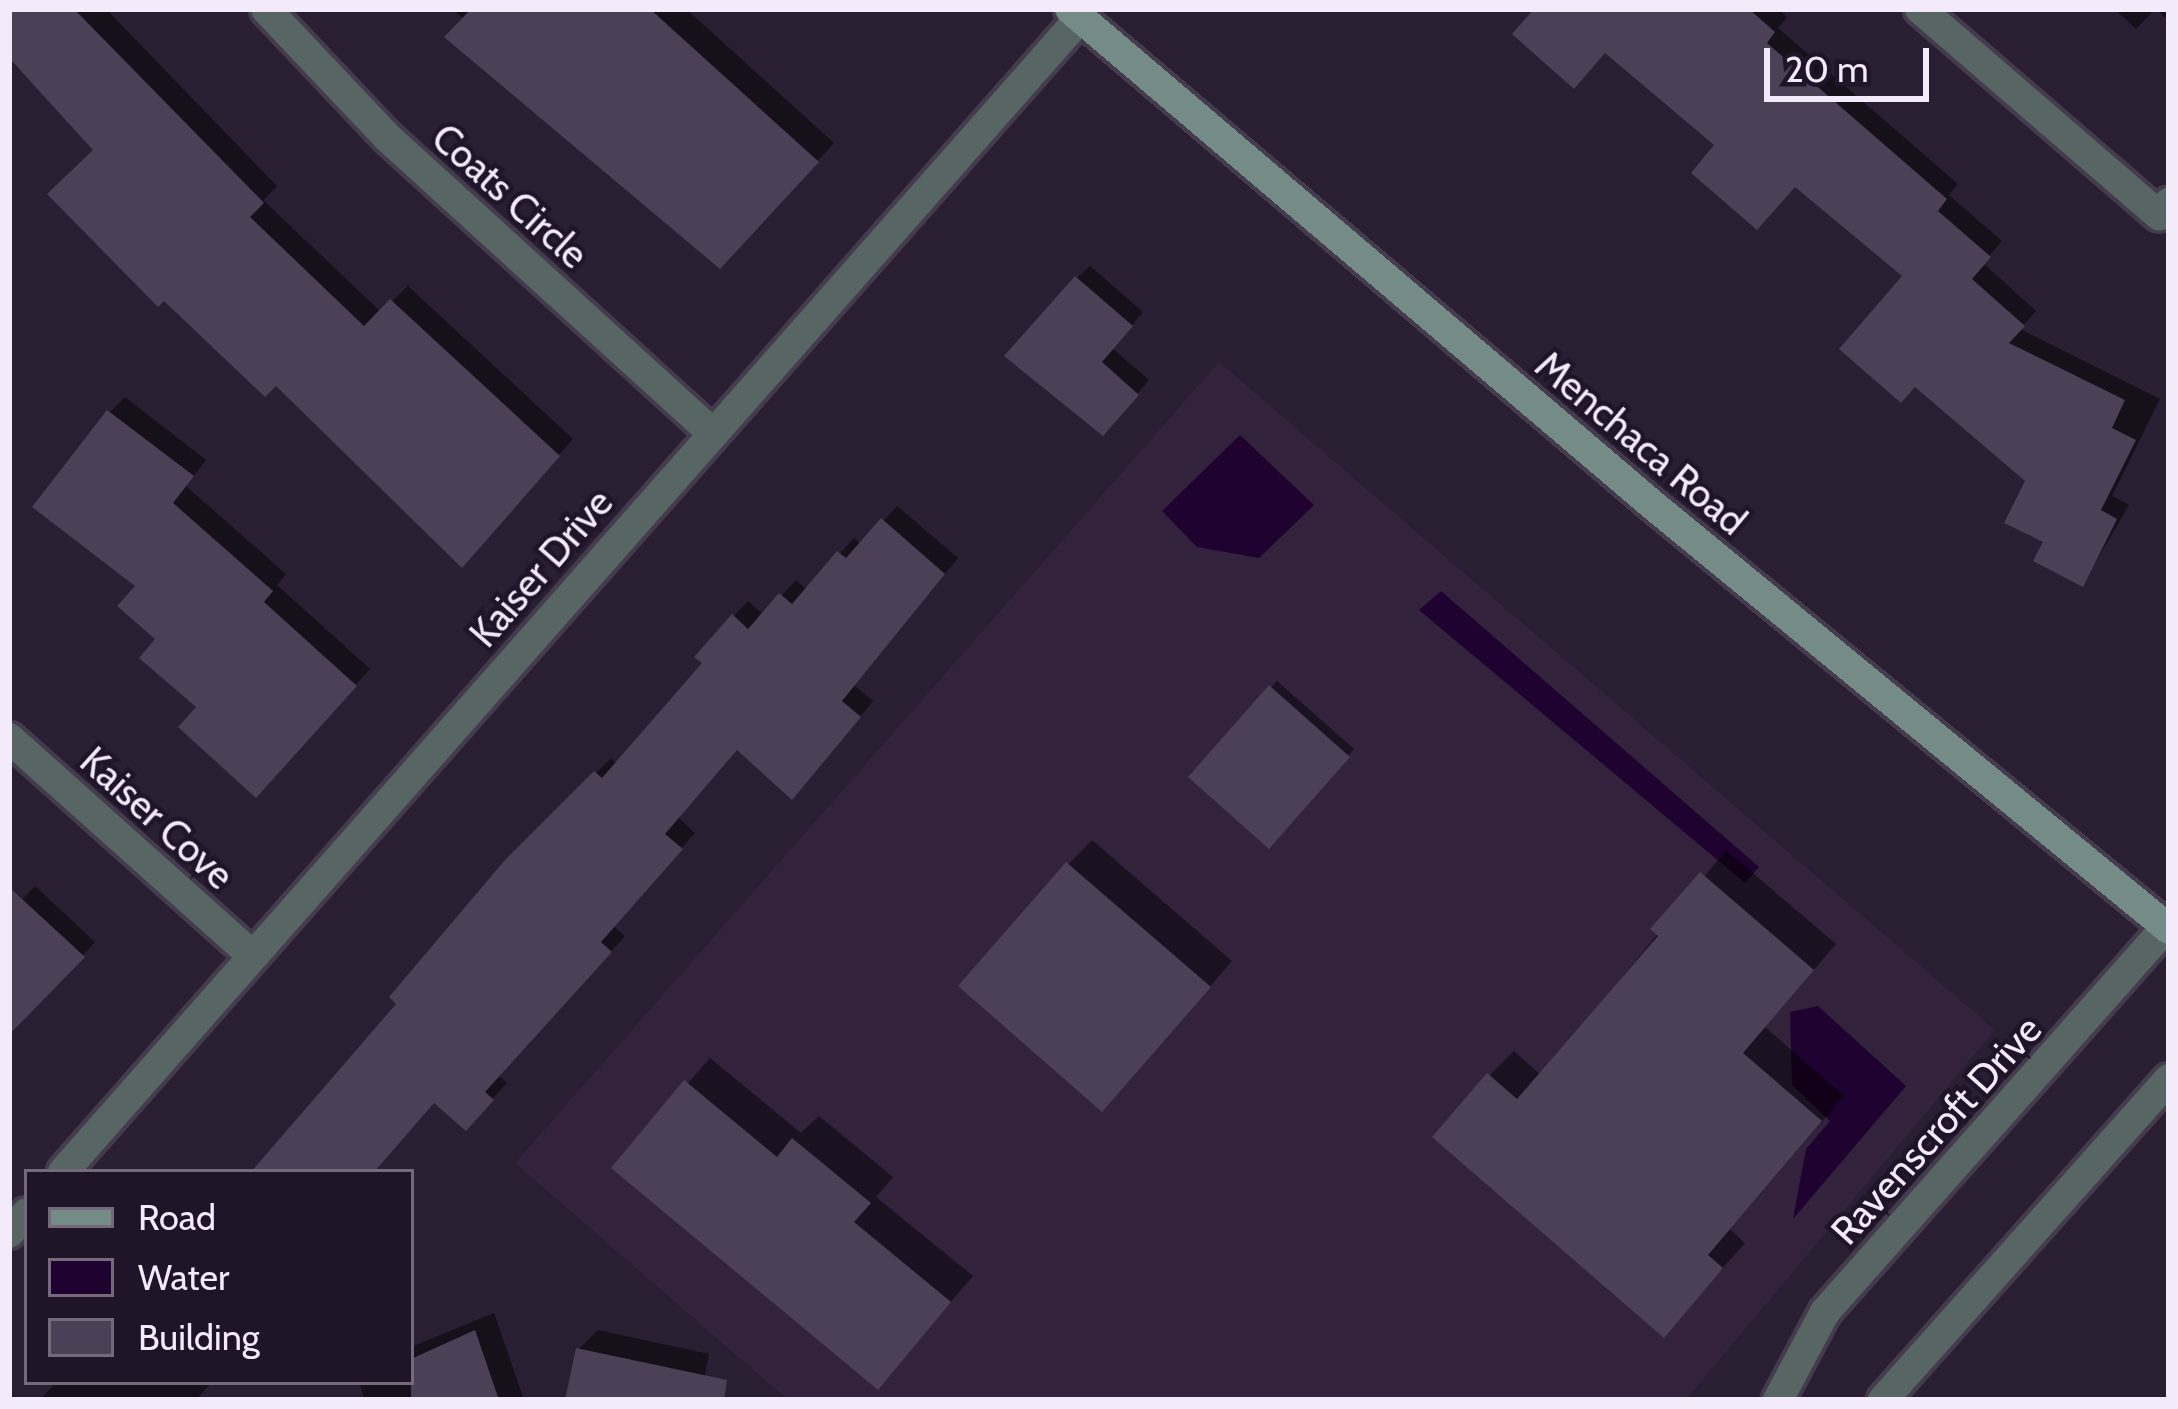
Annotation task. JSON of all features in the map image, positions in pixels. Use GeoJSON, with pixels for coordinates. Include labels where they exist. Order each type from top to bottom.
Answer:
{"type":"FeatureCollection","features":[{"type":"Feature","properties":{"kind":"main road","name":"Menchaca Road"},"geometry":{"type":"LineString","coordinates":[[1075,14],[1654,506],[2168,927]]}},
{"type":"Feature","properties":{"kind":"street","name":"Coats Circle"},"geometry":{"type":"LineString","coordinates":[[266,9],[387,137],[711,432]]}},
{"type":"Feature","properties":{"kind":"street"},"geometry":{"type":"LineString","coordinates":[[1920,9],[2159,215],[2169,203]]}},
{"type":"Feature","properties":{"kind":"street","name":"Kaiser Drive"},"geometry":{"type":"LineString","coordinates":[[66,1169],[1075,14]]}},
{"type":"Feature","properties":{"kind":"street","name":"Kaiser Cove"},"geometry":{"type":"LineString","coordinates":[[9,738],[253,956]]}},
{"type":"Feature","properties":{"kind":"street","name":"Ravenscroft Drive"},"geometry":{"type":"LineString","coordinates":[[1778,1400],[1825,1312],[2168,927]]}},
{"type":"Feature","properties":{"kind":"street"},"geometry":{"type":"LineString","coordinates":[[1883,1400],[2169,1079]]}},
{"type":"Feature","properties":{"kind":"shaded area"},"geometry":{"type":"Polygon","coordinates":[[[1219,362],[1995,1030],[1686,1400],[788,1400],[515,1163],[1219,362]]]}},
{"type":"Feature","properties":{"kind":"water"},"geometry":{"type":"Polygon","coordinates":[[[1240,435],[1314,505],[1259,558],[1197,547],[1162,511],[1240,435]]]}},
{"type":"Feature","properties":{"kind":"water"},"geometry":{"type":"Polygon","coordinates":[[[1441,591],[1759,867],[1745,883],[1419,610],[1441,591]]]}},
{"type":"Feature","properties":{"kind":"water"},"geometry":{"type":"Polygon","coordinates":[[[1818,1006],[1906,1086],[1793,1219],[1806,1149],[1830,1121],[1792,1085],[1790,1012],[1818,1006]]]}},
{"type":"Feature","properties":{"kind":"building"},"geometry":{"type":"Polygon","coordinates":[[[9,9],[74,9],[264,203],[250,217],[364,326],[390,299],[560,456],[462,568],[276,386],[265,397],[164,301],[158,307],[47,194],[93,150],[9,58],[9,9]]]}},
{"type":"Feature","properties":{"kind":"building"},"geometry":{"type":"Polygon","coordinates":[[[471,9],[650,9],[819,162],[720,269],[444,37],[471,9]]]}},
{"type":"Feature","properties":{"kind":"building"},"geometry":{"type":"Polygon","coordinates":[[[1534,9],[1749,9],[1775,32],[1767,43],[1947,199],[1938,211],[1991,257],[1972,279],[2025,326],[2009,343],[2125,400],[2112,428],[2136,440],[2101,510],[2117,519],[2083,587],[2033,561],[2043,542],[2004,523],[2025,481],[1915,387],[1901,403],[1839,349],[1902,276],[1795,187],[1757,230],[1691,173],[1714,145],[1605,53],[1574,89],[1512,34],[1534,9]]]}},
{"type":"Feature","properties":{"kind":"building"},"geometry":{"type":"Polygon","coordinates":[[[1075,276],[1133,326],[1102,362],[1139,395],[1103,436],[1004,356],[1075,276]]]}},
{"type":"Feature","properties":{"kind":"building"},"geometry":{"type":"Polygon","coordinates":[[[107,410],[194,476],[173,503],[273,591],[264,602],[357,686],[256,798],[178,727],[196,707],[139,658],[155,639],[117,606],[135,586],[32,507],[107,410]]]}},
{"type":"Feature","properties":{"kind":"building"},"geometry":{"type":"Polygon","coordinates":[[[881,518],[945,574],[842,701],[861,717],[792,800],[737,750],[665,834],[683,849],[601,942],[612,952],[485,1092],[494,1100],[466,1131],[434,1103],[377,1169],[254,1169],[396,1004],[389,997],[505,860],[594,771],[602,778],[702,663],[694,657],[732,614],[748,629],[779,593],[792,604],[837,551],[846,558],[881,518]]]}},
{"type":"Feature","properties":{"kind":"building"},"geometry":{"type":"Polygon","coordinates":[[[1269,685],[1350,757],[1269,849],[1188,777],[1269,685]]]}},
{"type":"Feature","properties":{"kind":"building"},"geometry":{"type":"Polygon","coordinates":[[[1066,862],[1211,987],[1102,1112],[958,986],[1066,862]]]}},
{"type":"Feature","properties":{"kind":"building"},"geometry":{"type":"Polygon","coordinates":[[[1700,872],[1814,970],[1743,1053],[1822,1121],[1708,1255],[1723,1268],[1664,1338],[1432,1137],[1487,1073],[1517,1099],[1658,936],[1650,929],[1700,872]]]}},
{"type":"Feature","properties":{"kind":"building"},"geometry":{"type":"Polygon","coordinates":[[[9,887],[85,957],[9,1035],[9,887]]]}},
{"type":"Feature","properties":{"kind":"building"},"geometry":{"type":"Polygon","coordinates":[[[684,1080],[777,1157],[792,1138],[871,1203],[854,1222],[951,1302],[878,1390],[611,1168],[684,1080]]]}},
{"type":"Feature","properties":{"kind":"building"},"geometry":{"type":"Polygon","coordinates":[[[475,1330],[499,1400],[411,1400],[414,1358],[475,1330]]]}},
{"type":"Feature","properties":{"kind":"building"},"geometry":{"type":"Polygon","coordinates":[[[576,1348],[727,1380],[724,1400],[565,1400],[576,1348]]]}}]}
